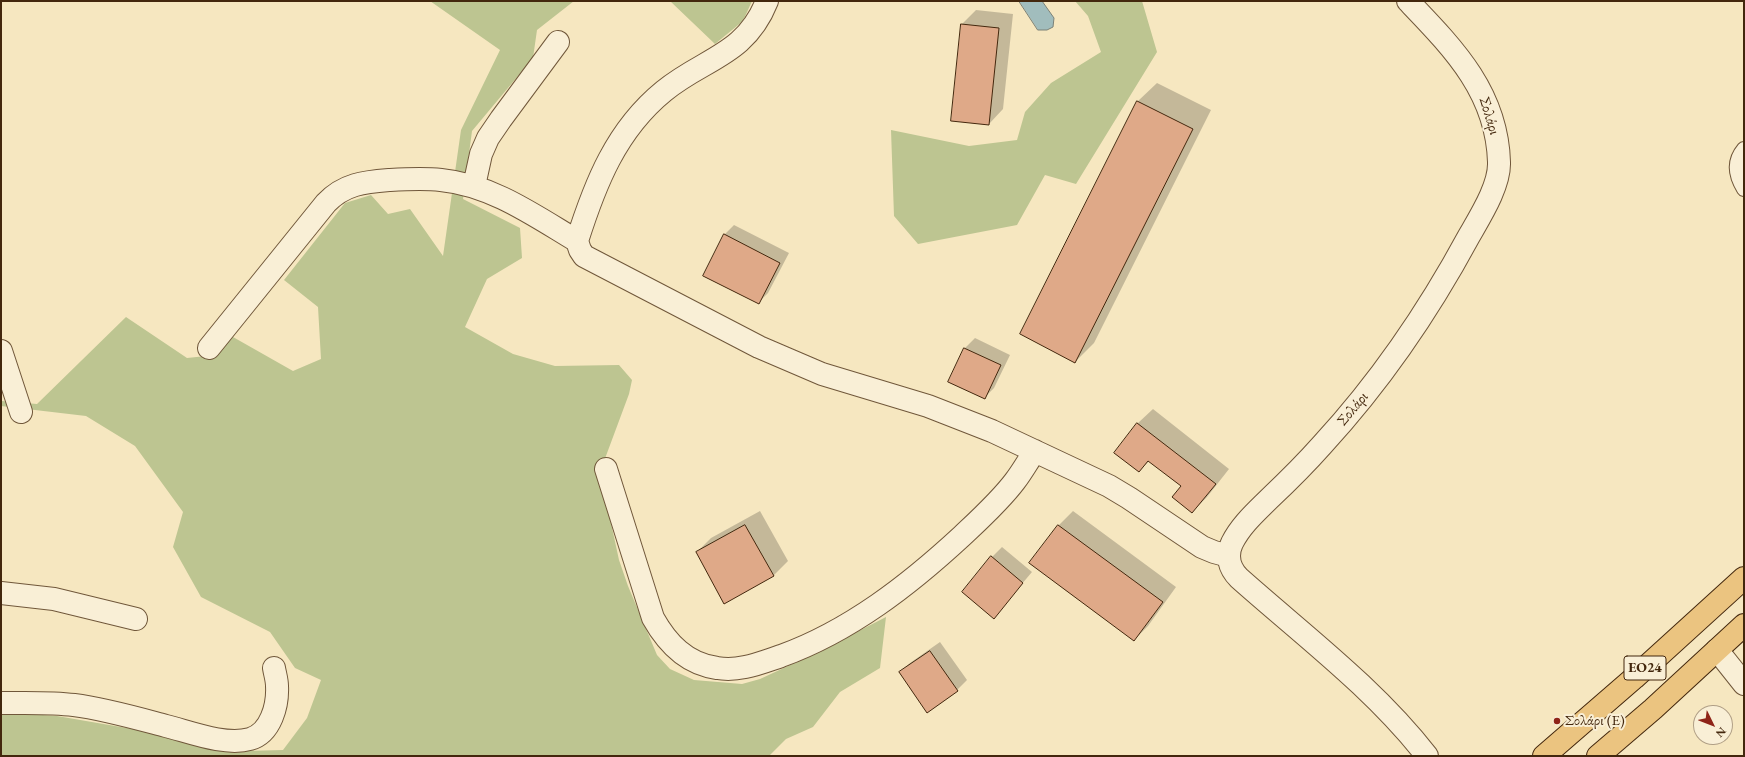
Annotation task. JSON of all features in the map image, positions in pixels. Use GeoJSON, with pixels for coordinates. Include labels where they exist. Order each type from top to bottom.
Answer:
{"type":"FeatureCollection","features":[{"type":"Feature","properties":{"kind":"main road","name":"ΕΟ24"},"geometry":{"type":"LineString","coordinates":[[1544,756],[1640,673],[1744,578]]}},
{"type":"Feature","properties":{"kind":"main road","name":"ΕΟ24"},"geometry":{"type":"LineString","coordinates":[[1598,756],[1744,625]]}},
{"type":"Feature","properties":{"kind":"street"},"geometry":{"type":"LineString","coordinates":[[767,1],[759,18],[740,41],[721,56],[663,91],[622,137],[608,158],[596,186],[577,241],[580,250],[589,258],[759,347],[822,374],[928,406],[966,420],[1035,451],[1109,486],[1208,550],[1229,556],[1231,568],[1239,578],[1387,711],[1427,756]]}},
{"type":"Feature","properties":{"kind":"street","name":"Σολάρι"},"geometry":{"type":"LineString","coordinates":[[1229,556],[1231,545],[1244,524],[1322,445],[1365,395],[1410,336],[1459,255],[1482,213],[1497,176],[1499,163],[1498,147],[1483,93],[1456,52],[1408,1]]}},
{"type":"Feature","properties":{"kind":"street"},"geometry":{"type":"LineString","coordinates":[[474,186],[481,154],[488,138],[558,42]]}},
{"type":"Feature","properties":{"kind":"street"},"geometry":{"type":"LineString","coordinates":[[209,348],[326,203],[340,190],[358,183],[417,179],[442,180],[474,186],[495,194],[577,241]]}},
{"type":"Feature","properties":{"kind":"street"},"geometry":{"type":"LineString","coordinates":[[1,351],[21,412]]}},
{"type":"Feature","properties":{"kind":"street"},"geometry":{"type":"LineString","coordinates":[[606,469],[653,618],[664,638],[678,652],[697,663],[716,668],[735,669],[761,663],[799,649],[832,634],[879,604],[938,558],[976,523],[1014,482],[1035,451]]}},
{"type":"Feature","properties":{"kind":"street"},"geometry":{"type":"LineString","coordinates":[[1,593],[54,599],[136,618]]}},
{"type":"Feature","properties":{"kind":"street"},"geometry":{"type":"LineString","coordinates":[[1717,650],[1744,684]]}},
{"type":"Feature","properties":{"kind":"street"},"geometry":{"type":"LineString","coordinates":[[1,703],[74,705],[130,716],[209,737],[238,742],[261,733],[269,723],[275,706],[278,685],[274,668]]}},
{"type":"Feature","properties":{"kind":"lane"},"geometry":{"type":"LineString","coordinates":[[1744,149],[1737,162],[1736,171],[1738,180],[1744,189]]}},
{"type":"Feature","properties":{"kind":"green space"},"geometry":{"type":"Polygon","coordinates":[[[430,1],[574,1],[537,30],[533,58],[472,131],[463,199],[520,228],[522,258],[487,279],[465,327],[513,354],[555,366],[619,365],[632,380],[629,394],[600,472],[619,560],[628,586],[657,655],[670,669],[694,680],[742,684],[760,679],[814,654],[886,617],[880,668],[840,692],[813,727],[786,739],[769,756],[1,755],[1,712],[57,716],[150,732],[244,751],[283,750],[307,718],[321,680],[295,668],[270,632],[201,597],[173,547],[183,512],[135,446],[86,416],[1,406],[1,397],[2,401],[37,404],[126,317],[187,358],[216,355],[233,337],[293,371],[321,359],[318,307],[284,280],[345,203],[371,195],[388,214],[410,209],[443,256],[461,130],[500,50],[430,1]]]}},
{"type":"Feature","properties":{"kind":"green space"},"geometry":{"type":"Polygon","coordinates":[[[670,1],[752,1],[743,21],[715,44],[670,1]]]}},
{"type":"Feature","properties":{"kind":"green space"},"geometry":{"type":"Polygon","coordinates":[[[1075,1],[1142,1],[1157,52],[1076,184],[1045,175],[1017,225],[918,244],[894,216],[891,130],[969,146],[1017,140],[1025,112],[1051,83],[1101,52],[1088,16],[1075,1]]]}},
{"type":"Feature","properties":{"kind":"water"},"geometry":{"type":"Polygon","coordinates":[[[1019,1],[1042,1],[1054,18],[1053,27],[1047,30],[1038,30],[1019,1]]]}},
{"type":"Feature","properties":{"kind":"building"},"geometry":{"type":"Polygon","coordinates":[[[961,24],[999,28],[989,125],[951,121],[961,24]]]}},
{"type":"Feature","properties":{"kind":"building"},"geometry":{"type":"Polygon","coordinates":[[[1137,101],[1193,129],[1075,363],[1020,334],[1137,101]]]}},
{"type":"Feature","properties":{"kind":"building"},"geometry":{"type":"Polygon","coordinates":[[[724,234],[780,263],[759,304],[703,276],[724,234]]]}},
{"type":"Feature","properties":{"kind":"building"},"geometry":{"type":"Polygon","coordinates":[[[964,348],[1001,365],[985,399],[948,382],[964,348]]]}},
{"type":"Feature","properties":{"kind":"building"},"geometry":{"type":"Polygon","coordinates":[[[1137,423],[1216,484],[1192,513],[1172,497],[1181,486],[1148,461],[1139,472],[1114,453],[1137,423]]]}},
{"type":"Feature","properties":{"kind":"building"},"geometry":{"type":"Polygon","coordinates":[[[745,525],[774,576],[724,604],[696,552],[745,525]]]}},
{"type":"Feature","properties":{"kind":"building"},"geometry":{"type":"Polygon","coordinates":[[[1058,525],[1163,602],[1134,641],[1029,563],[1058,525]]]}},
{"type":"Feature","properties":{"kind":"building"},"geometry":{"type":"Polygon","coordinates":[[[991,556],[1023,583],[994,619],[962,592],[991,556]]]}},
{"type":"Feature","properties":{"kind":"building"},"geometry":{"type":"Polygon","coordinates":[[[930,651],[958,691],[927,713],[899,672],[930,651]]]}},
{"type":"Feature","properties":{"kind":"place","name":"Σολάρι (E)"},"geometry":{"type":"Point","coordinates":[1557,721]}}]}
